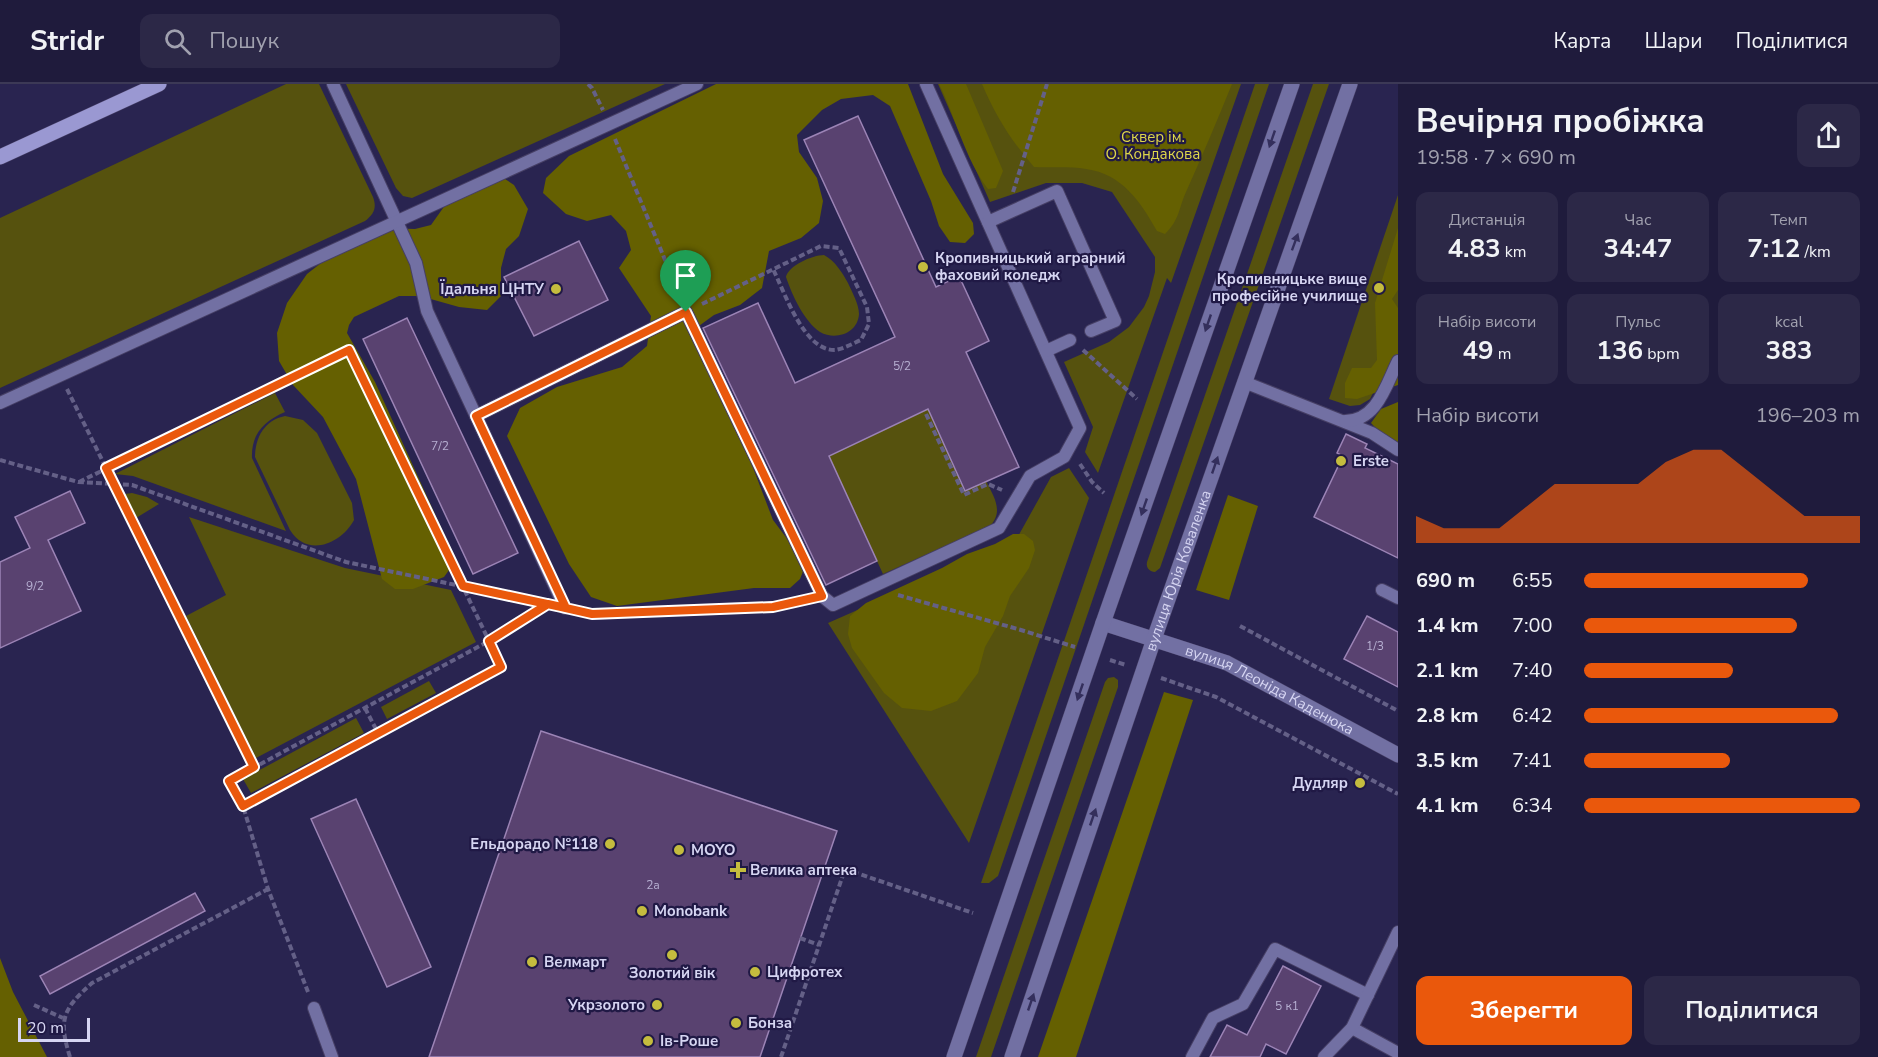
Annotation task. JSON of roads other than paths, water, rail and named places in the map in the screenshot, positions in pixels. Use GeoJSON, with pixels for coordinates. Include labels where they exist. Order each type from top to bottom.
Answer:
{"type":"FeatureCollection","features":[{"type":"Feature","properties":{"kind":"main road"},"geometry":{"type":"LineString","coordinates":[[0,158],[159,84]]}},
{"type":"Feature","properties":{"kind":"main road"},"geometry":{"type":"LineString","coordinates":[[954,1057],[1292,84]]}},
{"type":"Feature","properties":{"kind":"main road","name":"вулиця Юрія Коваленка"},"geometry":{"type":"LineString","coordinates":[[1012,1057],[1154,639],[1350,84]]}},
{"type":"Feature","properties":{"kind":"main road","name":"вулиця Леоніда Каденюка"},"geometry":{"type":"LineString","coordinates":[[1103,623],[1227,663],[1398,755]]}},
{"type":"Feature","properties":{"kind":"lane"},"geometry":{"type":"LineString","coordinates":[[333,84],[416,263],[427,311],[566,608]]}},
{"type":"Feature","properties":{"kind":"lane"},"geometry":{"type":"LineString","coordinates":[[0,403],[697,84]]}},
{"type":"Feature","properties":{"kind":"lane"},"geometry":{"type":"LineString","coordinates":[[476,416],[686,312],[822,596],[833,605],[999,528],[1030,476],[1064,457],[1080,429],[926,84]]}},
{"type":"Feature","properties":{"kind":"lane"},"geometry":{"type":"LineString","coordinates":[[988,222],[1057,191],[1115,321],[1091,331]]}},
{"type":"Feature","properties":{"kind":"lane"},"geometry":{"type":"LineString","coordinates":[[1046,351],[1070,340]]}},
{"type":"Feature","properties":{"kind":"lane"},"geometry":{"type":"LineString","coordinates":[[1341,421],[1361,418],[1376,406],[1398,361]]}},
{"type":"Feature","properties":{"kind":"lane"},"geometry":{"type":"LineString","coordinates":[[1244,382],[1372,433],[1398,450]]}},
{"type":"Feature","properties":{"kind":"lane"},"geometry":{"type":"LineString","coordinates":[[1382,590],[1398,598]]}},
{"type":"Feature","properties":{"kind":"lane"},"geometry":{"type":"LineString","coordinates":[[1324,1057],[1352,1028],[1398,932]]}},
{"type":"Feature","properties":{"kind":"lane"},"geometry":{"type":"LineString","coordinates":[[1192,1057],[1213,1018],[1243,1004],[1275,949],[1368,995]]}},
{"type":"Feature","properties":{"kind":"lane"},"geometry":{"type":"LineString","coordinates":[[314,1008],[332,1057]]}},
{"type":"Feature","properties":{"kind":"lane"},"geometry":{"type":"LineString","coordinates":[[1352,1028],[1398,1053]]}},
{"type":"Feature","properties":{"kind":"place","name":"Кропивницький аграрний фаховий коледж"},"geometry":{"type":"Point","coordinates":[923,267]}},
{"type":"Feature","properties":{"kind":"place","name":"Кропивницьке вище професійне училище"},"geometry":{"type":"Point","coordinates":[1379,288]}},
{"type":"Feature","properties":{"kind":"place","name":"Їдальня ЦНТУ"},"geometry":{"type":"Point","coordinates":[556,289]}},
{"type":"Feature","properties":{"kind":"place","name":"Erste"},"geometry":{"type":"Point","coordinates":[1341,461]}},
{"type":"Feature","properties":{"kind":"place","name":"Дудляр"},"geometry":{"type":"Point","coordinates":[1360,783]}},
{"type":"Feature","properties":{"kind":"place","name":"Ельдорадо №118"},"geometry":{"type":"Point","coordinates":[610,844]}},
{"type":"Feature","properties":{"kind":"place","name":"MOYO"},"geometry":{"type":"Point","coordinates":[679,850]}},
{"type":"Feature","properties":{"kind":"place","name":"Велика аптека"},"geometry":{"type":"Point","coordinates":[738,870]}},
{"type":"Feature","properties":{"kind":"place","name":"Monobank"},"geometry":{"type":"Point","coordinates":[642,911]}},
{"type":"Feature","properties":{"kind":"place","name":"Золотий вік"},"geometry":{"type":"Point","coordinates":[672,955]}},
{"type":"Feature","properties":{"kind":"place","name":"Велмарт"},"geometry":{"type":"Point","coordinates":[532,962]}},
{"type":"Feature","properties":{"kind":"place","name":"Цифротех"},"geometry":{"type":"Point","coordinates":[755,972]}},
{"type":"Feature","properties":{"kind":"place","name":"Укрзолото"},"geometry":{"type":"Point","coordinates":[657,1005]}},
{"type":"Feature","properties":{"kind":"place","name":"Бонза"},"geometry":{"type":"Point","coordinates":[736,1023]}},
{"type":"Feature","properties":{"kind":"place","name":"Ів-Роше"},"geometry":{"type":"Point","coordinates":[648,1041]}},
{"type":"Feature","properties":{"kind":"park label","name":"Сквер ім. О. Кондакова"},"geometry":{"type":"Point","coordinates":[1153,146]}}]}
